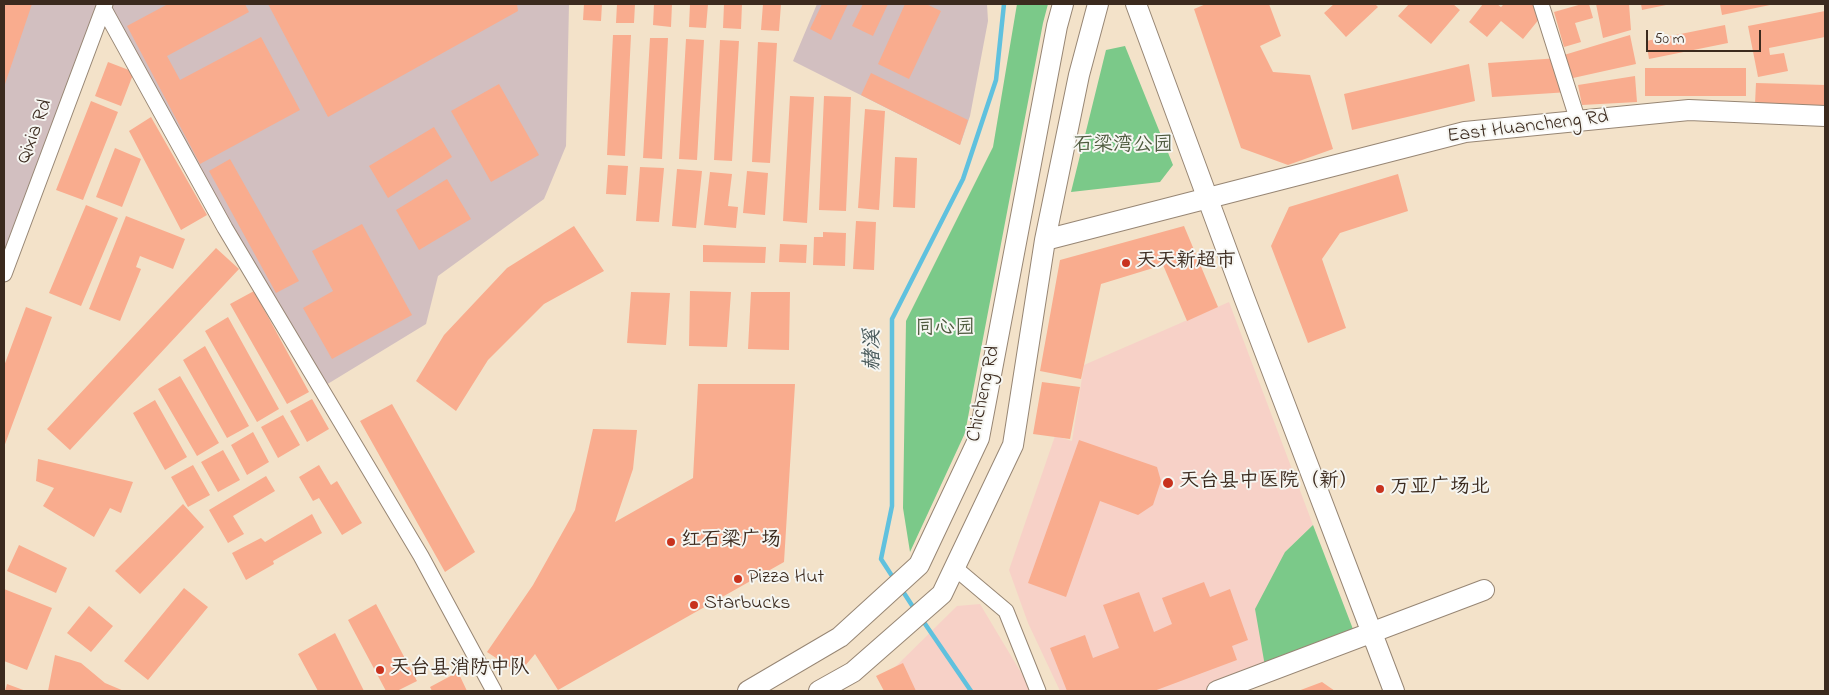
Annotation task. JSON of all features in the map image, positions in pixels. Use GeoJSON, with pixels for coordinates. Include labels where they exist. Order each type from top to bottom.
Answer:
{"type":"FeatureCollection","features":[{"type":"Feature","properties":{"kind":"main road","name":"Chicheng Rd"},"geometry":{"type":"LineString","coordinates":[[748,691],[840,637],[919,565],[978,438],[1055,36],[1063,4]]}},
{"type":"Feature","properties":{"kind":"main road","name":"Chicheng Rd"},"geometry":{"type":"LineString","coordinates":[[819,691],[853,672],[942,594],[1013,445],[1045,240],[1079,75],[1098,4]]}},
{"type":"Feature","properties":{"kind":"main road"},"geometry":{"type":"LineString","coordinates":[[1136,4],[1394,691]]}},
{"type":"Feature","properties":{"kind":"main road","name":"East Huancheng Rd"},"geometry":{"type":"LineString","coordinates":[[1045,240],[1465,132],[1689,110],[1825,116]]}},
{"type":"Feature","properties":{"kind":"main road"},"geometry":{"type":"LineString","coordinates":[[1217,691],[1484,590]]}},
{"type":"Feature","properties":{"kind":"street"},"geometry":{"type":"LineString","coordinates":[[1542,4],[1578,121]]}},
{"type":"Feature","properties":{"kind":"street"},"geometry":{"type":"LineString","coordinates":[[105,6],[225,228],[421,556],[494,691]]}},
{"type":"Feature","properties":{"kind":"street","name":"Qixia Rd"},"geometry":{"type":"LineString","coordinates":[[4,274],[105,6]]}},
{"type":"Feature","properties":{"kind":"street"},"geometry":{"type":"LineString","coordinates":[[955,568],[1006,611],[1038,691]]}},
{"type":"Feature","properties":{"kind":"shaded area"},"geometry":{"type":"Polygon","coordinates":[[[4,4],[569,4],[566,146],[544,199],[438,276],[426,324],[321,388],[104,9],[4,274],[4,4]]]}},
{"type":"Feature","properties":{"kind":"shaded area"},"geometry":{"type":"Polygon","coordinates":[[[817,4],[987,4],[988,21],[970,116],[960,145],[793,61],[817,4]]]}},
{"type":"Feature","properties":{"kind":"shaded area","name":"天台县中医院（新）"},"geometry":{"type":"Polygon","coordinates":[[[1229,302],[1313,525],[1285,552],[1266,672],[1215,691],[1060,691],[1028,623],[1009,570],[1055,436],[1072,441],[1084,365],[1229,302]]]}},
{"type":"Feature","properties":{"kind":"shaded area"},"geometry":{"type":"Polygon","coordinates":[[[980,604],[1032,691],[893,691],[886,676],[957,606],[980,604]]]}},
{"type":"Feature","properties":{"kind":"green space","name":"同心园"},"geometry":{"type":"Polygon","coordinates":[[[1017,4],[1048,4],[965,433],[910,552],[903,508],[906,321],[993,147],[1017,4]]]}},
{"type":"Feature","properties":{"kind":"green space","name":"石梁湾公园"},"geometry":{"type":"Polygon","coordinates":[[[1125,46],[1173,165],[1160,182],[1071,192],[1106,50],[1125,46]]]}},
{"type":"Feature","properties":{"kind":"green space"},"geometry":{"type":"Polygon","coordinates":[[[1313,525],[1356,637],[1266,672],[1255,609],[1285,552],[1313,525]]]}},
{"type":"Feature","properties":{"kind":"building"},"geometry":{"type":"Polygon","coordinates":[[[4,4],[32,4],[4,87],[4,4]]]}},
{"type":"Feature","properties":{"kind":"building"},"geometry":{"type":"Polygon","coordinates":[[[168,4],[245,4],[249,12],[167,56],[180,80],[261,37],[300,110],[200,164],[127,26],[168,4]]]}},
{"type":"Feature","properties":{"kind":"building"},"geometry":{"type":"Polygon","coordinates":[[[268,4],[517,4],[518,11],[328,117],[268,4]]]}},
{"type":"Feature","properties":{"kind":"building"},"geometry":{"type":"Polygon","coordinates":[[[584,4],[602,4],[601,21],[583,20],[584,4]]]}},
{"type":"Feature","properties":{"kind":"building"},"geometry":{"type":"Polygon","coordinates":[[[617,4],[635,4],[634,23],[616,23],[617,4]]]}},
{"type":"Feature","properties":{"kind":"building"},"geometry":{"type":"Polygon","coordinates":[[[654,4],[672,4],[671,27],[653,25],[654,4]]]}},
{"type":"Feature","properties":{"kind":"building"},"geometry":{"type":"Polygon","coordinates":[[[690,4],[708,4],[706,28],[689,27],[690,4]]]}},
{"type":"Feature","properties":{"kind":"building"},"geometry":{"type":"Polygon","coordinates":[[[724,4],[742,4],[741,29],[723,28],[724,4]]]}},
{"type":"Feature","properties":{"kind":"building"},"geometry":{"type":"Polygon","coordinates":[[[763,4],[781,4],[779,31],[761,30],[763,4]]]}},
{"type":"Feature","properties":{"kind":"building"},"geometry":{"type":"Polygon","coordinates":[[[822,4],[848,4],[831,40],[810,29],[822,4]]]}},
{"type":"Feature","properties":{"kind":"building"},"geometry":{"type":"Polygon","coordinates":[[[863,4],[888,4],[873,36],[852,26],[863,4]]]}},
{"type":"Feature","properties":{"kind":"building"},"geometry":{"type":"Polygon","coordinates":[[[905,4],[926,4],[941,11],[909,79],[878,64],[905,4]]]}},
{"type":"Feature","properties":{"kind":"building"},"geometry":{"type":"Polygon","coordinates":[[[1206,4],[1269,4],[1281,36],[1260,46],[1273,72],[1310,75],[1333,149],[1288,165],[1241,148],[1194,9],[1206,4]]]}},
{"type":"Feature","properties":{"kind":"building"},"geometry":{"type":"Polygon","coordinates":[[[1334,4],[1375,4],[1378,7],[1346,37],[1324,13],[1334,4]]]}},
{"type":"Feature","properties":{"kind":"building"},"geometry":{"type":"Polygon","coordinates":[[[1409,4],[1453,4],[1460,10],[1431,44],[1398,16],[1409,4]]]}},
{"type":"Feature","properties":{"kind":"building"},"geometry":{"type":"Polygon","coordinates":[[[1483,4],[1497,4],[1501,7],[1504,4],[1534,4],[1544,13],[1523,39],[1501,21],[1487,37],[1469,22],[1483,4]]]}},
{"type":"Feature","properties":{"kind":"building"},"geometry":{"type":"Polygon","coordinates":[[[1582,4],[1589,4],[1593,18],[1575,23],[1581,42],[1564,47],[1554,12],[1582,4]]]}},
{"type":"Feature","properties":{"kind":"building"},"geometry":{"type":"Polygon","coordinates":[[[1596,4],[1629,4],[1631,30],[1603,38],[1596,4]]]}},
{"type":"Feature","properties":{"kind":"building"},"geometry":{"type":"Polygon","coordinates":[[[1641,4],[1666,4],[1666,5],[1642,10],[1641,4]]]}},
{"type":"Feature","properties":{"kind":"building"},"geometry":{"type":"Polygon","coordinates":[[[1720,4],[1770,4],[1770,5],[1722,15],[1720,4]]]}},
{"type":"Feature","properties":{"kind":"building"},"geometry":{"type":"Polygon","coordinates":[[[1825,11],[1825,37],[1769,48],[1770,55],[1784,53],[1788,71],[1758,77],[1748,26],[1825,11]]]}},
{"type":"Feature","properties":{"kind":"building"},"geometry":{"type":"Polygon","coordinates":[[[1725,25],[1728,43],[1649,59],[1646,41],[1725,25]]]}},
{"type":"Feature","properties":{"kind":"building"},"geometry":{"type":"Polygon","coordinates":[[[613,35],[631,35],[625,156],[607,155],[613,35]]]}},
{"type":"Feature","properties":{"kind":"building"},"geometry":{"type":"Polygon","coordinates":[[[1630,35],[1636,64],[1573,78],[1564,55],[1630,35]]]}},
{"type":"Feature","properties":{"kind":"building"},"geometry":{"type":"Polygon","coordinates":[[[650,38],[668,38],[662,159],[643,158],[650,38]]]}},
{"type":"Feature","properties":{"kind":"building"},"geometry":{"type":"Polygon","coordinates":[[[686,39],[704,40],[697,160],[679,159],[686,39]]]}},
{"type":"Feature","properties":{"kind":"building"},"geometry":{"type":"Polygon","coordinates":[[[720,40],[739,41],[732,161],[714,160],[720,40]]]}},
{"type":"Feature","properties":{"kind":"building"},"geometry":{"type":"Polygon","coordinates":[[[758,42],[777,43],[770,163],[752,162],[758,42]]]}},
{"type":"Feature","properties":{"kind":"building"},"geometry":{"type":"Polygon","coordinates":[[[1559,58],[1569,92],[1492,97],[1488,63],[1559,58]]]}},
{"type":"Feature","properties":{"kind":"building"},"geometry":{"type":"Polygon","coordinates":[[[108,62],[134,72],[121,106],[95,96],[108,62]]]}},
{"type":"Feature","properties":{"kind":"building"},"geometry":{"type":"Polygon","coordinates":[[[1469,64],[1475,101],[1352,130],[1344,94],[1469,64]]]}},
{"type":"Feature","properties":{"kind":"building"},"geometry":{"type":"Polygon","coordinates":[[[1645,68],[1746,68],[1746,96],[1645,96],[1645,68]]]}},
{"type":"Feature","properties":{"kind":"building"},"geometry":{"type":"Polygon","coordinates":[[[871,73],[968,120],[960,145],[861,95],[871,73]]]}},
{"type":"Feature","properties":{"kind":"building"},"geometry":{"type":"Polygon","coordinates":[[[1635,76],[1637,102],[1582,105],[1578,85],[1635,76]]]}},
{"type":"Feature","properties":{"kind":"building"},"geometry":{"type":"Polygon","coordinates":[[[1756,83],[1825,85],[1825,106],[1755,104],[1756,83]]]}},
{"type":"Feature","properties":{"kind":"building"},"geometry":{"type":"Polygon","coordinates":[[[499,84],[539,155],[491,182],[451,111],[499,84]]]}},
{"type":"Feature","properties":{"kind":"building"},"geometry":{"type":"Polygon","coordinates":[[[790,96],[814,97],[807,223],[783,221],[790,96]]]}},
{"type":"Feature","properties":{"kind":"building"},"geometry":{"type":"Polygon","coordinates":[[[824,96],[851,97],[846,211],[819,210],[824,96]]]}},
{"type":"Feature","properties":{"kind":"building"},"geometry":{"type":"Polygon","coordinates":[[[91,101],[118,112],[83,200],[56,190],[91,101]]]}},
{"type":"Feature","properties":{"kind":"building"},"geometry":{"type":"Polygon","coordinates":[[[865,109],[885,111],[879,210],[858,208],[865,109]]]}},
{"type":"Feature","properties":{"kind":"building"},"geometry":{"type":"Polygon","coordinates":[[[151,117],[207,215],[181,230],[129,131],[151,117]]]}},
{"type":"Feature","properties":{"kind":"building"},"geometry":{"type":"Polygon","coordinates":[[[434,127],[452,157],[388,198],[369,166],[434,127]]]}},
{"type":"Feature","properties":{"kind":"building"},"geometry":{"type":"Polygon","coordinates":[[[115,148],[141,159],[122,207],[96,197],[115,148]]]}},
{"type":"Feature","properties":{"kind":"building"},"geometry":{"type":"Polygon","coordinates":[[[895,157],[917,158],[915,208],[893,207],[895,157]]]}},
{"type":"Feature","properties":{"kind":"building"},"geometry":{"type":"Polygon","coordinates":[[[230,159],[299,281],[276,293],[209,171],[230,159]]]}},
{"type":"Feature","properties":{"kind":"building"},"geometry":{"type":"Polygon","coordinates":[[[608,165],[628,166],[626,195],[606,194],[608,165]]]}},
{"type":"Feature","properties":{"kind":"building"},"geometry":{"type":"Polygon","coordinates":[[[640,167],[664,168],[659,222],[636,221],[640,167]]]}},
{"type":"Feature","properties":{"kind":"building"},"geometry":{"type":"Polygon","coordinates":[[[677,169],[702,171],[696,228],[672,226],[677,169]]]}},
{"type":"Feature","properties":{"kind":"building"},"geometry":{"type":"Polygon","coordinates":[[[747,171],[768,173],[765,215],[743,213],[747,171]]]}},
{"type":"Feature","properties":{"kind":"building"},"geometry":{"type":"Polygon","coordinates":[[[710,172],[732,174],[728,206],[738,207],[736,228],[704,225],[710,172]]]}},
{"type":"Feature","properties":{"kind":"building"},"geometry":{"type":"Polygon","coordinates":[[[1398,174],[1408,211],[1340,233],[1322,259],[1346,328],[1308,343],[1271,246],[1289,207],[1398,174]]]}},
{"type":"Feature","properties":{"kind":"building"},"geometry":{"type":"Polygon","coordinates":[[[447,179],[471,219],[419,250],[396,210],[447,179]]]}},
{"type":"Feature","properties":{"kind":"building"},"geometry":{"type":"Polygon","coordinates":[[[86,205],[118,218],[81,306],[49,293],[86,205]]]}},
{"type":"Feature","properties":{"kind":"building"},"geometry":{"type":"Polygon","coordinates":[[[126,216],[185,239],[173,269],[140,256],[136,267],[141,269],[120,321],[89,309],[126,216]]]}},
{"type":"Feature","properties":{"kind":"building"},"geometry":{"type":"Polygon","coordinates":[[[856,221],[876,222],[874,270],[853,269],[856,221]]]}},
{"type":"Feature","properties":{"kind":"building"},"geometry":{"type":"Polygon","coordinates":[[[362,224],[412,315],[332,359],[303,308],[333,291],[312,251],[362,224]]]}},
{"type":"Feature","properties":{"kind":"building"},"geometry":{"type":"Polygon","coordinates":[[[574,226],[604,271],[544,304],[488,360],[456,411],[416,381],[444,335],[507,268],[574,226]]]}},
{"type":"Feature","properties":{"kind":"building"},"geometry":{"type":"Polygon","coordinates":[[[1184,226],[1218,307],[1187,321],[1163,265],[1101,284],[1081,379],[1040,371],[1060,260],[1184,226]]]}},
{"type":"Feature","properties":{"kind":"building"},"geometry":{"type":"Polygon","coordinates":[[[823,232],[846,233],[845,266],[813,265],[814,237],[823,237],[823,232]]]}},
{"type":"Feature","properties":{"kind":"building"},"geometry":{"type":"Polygon","coordinates":[[[780,244],[807,245],[806,263],[779,262],[780,244]]]}},
{"type":"Feature","properties":{"kind":"building"},"geometry":{"type":"Polygon","coordinates":[[[703,245],[766,247],[765,263],[703,262],[703,245]]]}},
{"type":"Feature","properties":{"kind":"building"},"geometry":{"type":"Polygon","coordinates":[[[216,248],[239,269],[70,450],[47,429],[216,248]]]}},
{"type":"Feature","properties":{"kind":"building"},"geometry":{"type":"Polygon","coordinates":[[[254,291],[309,392],[287,404],[230,304],[254,291]]]}},
{"type":"Feature","properties":{"kind":"building"},"geometry":{"type":"Polygon","coordinates":[[[690,291],[731,292],[727,347],[689,346],[690,291]]]}},
{"type":"Feature","properties":{"kind":"building"},"geometry":{"type":"Polygon","coordinates":[[[631,292],[670,293],[666,345],[627,343],[631,292]]]}},
{"type":"Feature","properties":{"kind":"building"},"geometry":{"type":"Polygon","coordinates":[[[751,292],[790,292],[789,350],[748,349],[751,292]]]}},
{"type":"Feature","properties":{"kind":"building"},"geometry":{"type":"Polygon","coordinates":[[[26,307],[52,317],[4,447],[4,366],[26,307]]]}},
{"type":"Feature","properties":{"kind":"building"},"geometry":{"type":"Polygon","coordinates":[[[228,317],[279,409],[257,422],[205,331],[228,317]]]}},
{"type":"Feature","properties":{"kind":"building"},"geometry":{"type":"Polygon","coordinates":[[[205,346],[249,426],[227,438],[183,360],[205,346]]]}},
{"type":"Feature","properties":{"kind":"building"},"geometry":{"type":"Polygon","coordinates":[[[180,376],[219,443],[197,456],[158,389],[180,376]]]}},
{"type":"Feature","properties":{"kind":"building"},"geometry":{"type":"Polygon","coordinates":[[[1042,382],[1080,387],[1070,439],[1033,434],[1042,382]]]}},
{"type":"Feature","properties":{"kind":"building","name":"红石梁广场"},"geometry":{"type":"Polygon","coordinates":[[[698,384],[795,384],[784,562],[558,690],[535,654],[519,673],[487,652],[533,585],[575,510],[593,429],[637,430],[633,469],[615,522],[693,478],[698,384]]]}},
{"type":"Feature","properties":{"kind":"building"},"geometry":{"type":"Polygon","coordinates":[[[312,399],[329,429],[307,442],[290,411],[312,399]]]}},
{"type":"Feature","properties":{"kind":"building"},"geometry":{"type":"Polygon","coordinates":[[[155,400],[187,457],[165,470],[133,413],[155,400]]]}},
{"type":"Feature","properties":{"kind":"building"},"geometry":{"type":"Polygon","coordinates":[[[392,404],[475,552],[445,572],[360,421],[392,404]]]}},
{"type":"Feature","properties":{"kind":"building"},"geometry":{"type":"Polygon","coordinates":[[[283,415],[300,445],[278,458],[261,427],[283,415]]]}},
{"type":"Feature","properties":{"kind":"building"},"geometry":{"type":"Polygon","coordinates":[[[253,432],[269,462],[247,475],[231,445],[253,432]]]}},
{"type":"Feature","properties":{"kind":"building"},"geometry":{"type":"Polygon","coordinates":[[[1079,440],[1157,467],[1161,481],[1153,505],[1138,515],[1100,501],[1066,597],[1028,583],[1079,440]]]}},
{"type":"Feature","properties":{"kind":"building"},"geometry":{"type":"Polygon","coordinates":[[[223,450],[240,480],[218,492],[201,462],[223,450]]]}},
{"type":"Feature","properties":{"kind":"building"},"geometry":{"type":"Polygon","coordinates":[[[38,459],[133,482],[121,513],[110,508],[94,537],[43,506],[54,488],[36,481],[38,459]]]}},
{"type":"Feature","properties":{"kind":"building"},"geometry":{"type":"Polygon","coordinates":[[[193,465],[210,495],[188,507],[171,477],[193,465]]]}},
{"type":"Feature","properties":{"kind":"building"},"geometry":{"type":"Polygon","coordinates":[[[319,465],[331,485],[337,481],[362,523],[342,535],[319,498],[313,501],[299,477],[319,465]]]}},
{"type":"Feature","properties":{"kind":"building"},"geometry":{"type":"Polygon","coordinates":[[[266,476],[275,491],[233,516],[244,534],[228,543],[209,510],[266,476]]]}},
{"type":"Feature","properties":{"kind":"building"},"geometry":{"type":"Polygon","coordinates":[[[183,504],[204,527],[140,594],[115,571],[183,504]]]}},
{"type":"Feature","properties":{"kind":"building"},"geometry":{"type":"Polygon","coordinates":[[[312,514],[322,533],[273,561],[274,564],[246,580],[232,553],[261,538],[265,542],[312,514]]]}},
{"type":"Feature","properties":{"kind":"building"},"geometry":{"type":"Polygon","coordinates":[[[19,545],[67,568],[56,593],[7,571],[19,545]]]}},
{"type":"Feature","properties":{"kind":"building"},"geometry":{"type":"Polygon","coordinates":[[[1204,582],[1210,597],[1230,589],[1248,640],[1232,646],[1237,660],[1154,691],[1067,691],[1050,648],[1085,635],[1093,658],[1119,648],[1103,605],[1139,592],[1154,632],[1172,624],[1162,598],[1204,582]]]}},
{"type":"Feature","properties":{"kind":"building"},"geometry":{"type":"Polygon","coordinates":[[[184,588],[208,607],[148,680],[124,661],[184,588]]]}},
{"type":"Feature","properties":{"kind":"building"},"geometry":{"type":"Polygon","coordinates":[[[4,589],[52,608],[27,670],[4,661],[4,589]]]}},
{"type":"Feature","properties":{"kind":"building"},"geometry":{"type":"Polygon","coordinates":[[[376,604],[417,681],[397,691],[386,691],[348,620],[376,604]]]}},
{"type":"Feature","properties":{"kind":"building"},"geometry":{"type":"Polygon","coordinates":[[[89,606],[113,626],[91,652],[67,633],[89,606]]]}},
{"type":"Feature","properties":{"kind":"building"},"geometry":{"type":"Polygon","coordinates":[[[335,633],[364,691],[318,691],[298,654],[335,633]]]}},
{"type":"Feature","properties":{"kind":"building"},"geometry":{"type":"Polygon","coordinates":[[[55,655],[81,663],[105,683],[124,691],[48,691],[55,655]]]}},
{"type":"Feature","properties":{"kind":"building"},"geometry":{"type":"Polygon","coordinates":[[[903,663],[916,691],[884,691],[876,676],[903,663]]]}},
{"type":"Feature","properties":{"kind":"building"},"geometry":{"type":"Polygon","coordinates":[[[458,672],[467,691],[432,691],[430,687],[458,672]]]}},
{"type":"Feature","properties":{"kind":"building"},"geometry":{"type":"Polygon","coordinates":[[[1322,682],[1335,691],[1298,691],[1322,682]]]}},
{"type":"Feature","properties":{"kind":"building"},"geometry":{"type":"Polygon","coordinates":[[[7,684],[26,691],[5,691],[7,684]]]}},
{"type":"Feature","properties":{"kind":"waterway","name":"赭溪"},"geometry":{"type":"LineString","coordinates":[[894,579],[881,559],[892,506],[892,319],[963,179],[996,80],[1004,4]]}},
{"type":"Feature","properties":{"kind":"waterway","name":"赭溪"},"geometry":{"type":"LineString","coordinates":[[902,590],[915,610]]}},
{"type":"Feature","properties":{"kind":"waterway","name":"赭溪"},"geometry":{"type":"LineString","coordinates":[[921,618],[971,691]]}},
{"type":"Feature","properties":{"kind":"place","name":"天天新超市"},"geometry":{"type":"Point","coordinates":[1126,263]}},
{"type":"Feature","properties":{"kind":"place","name":"天台县中医院（新）"},"geometry":{"type":"Point","coordinates":[1168,483]}},
{"type":"Feature","properties":{"kind":"place","name":"万亚广场北"},"geometry":{"type":"Point","coordinates":[1380,489]}},
{"type":"Feature","properties":{"kind":"place","name":"红石梁广场"},"geometry":{"type":"Point","coordinates":[671,542]}},
{"type":"Feature","properties":{"kind":"place","name":"Pizza Hut"},"geometry":{"type":"Point","coordinates":[738,579]}},
{"type":"Feature","properties":{"kind":"place","name":"Starbucks"},"geometry":{"type":"Point","coordinates":[694,605]}},
{"type":"Feature","properties":{"kind":"place","name":"天台县消防中队"},"geometry":{"type":"Point","coordinates":[380,670]}}]}
